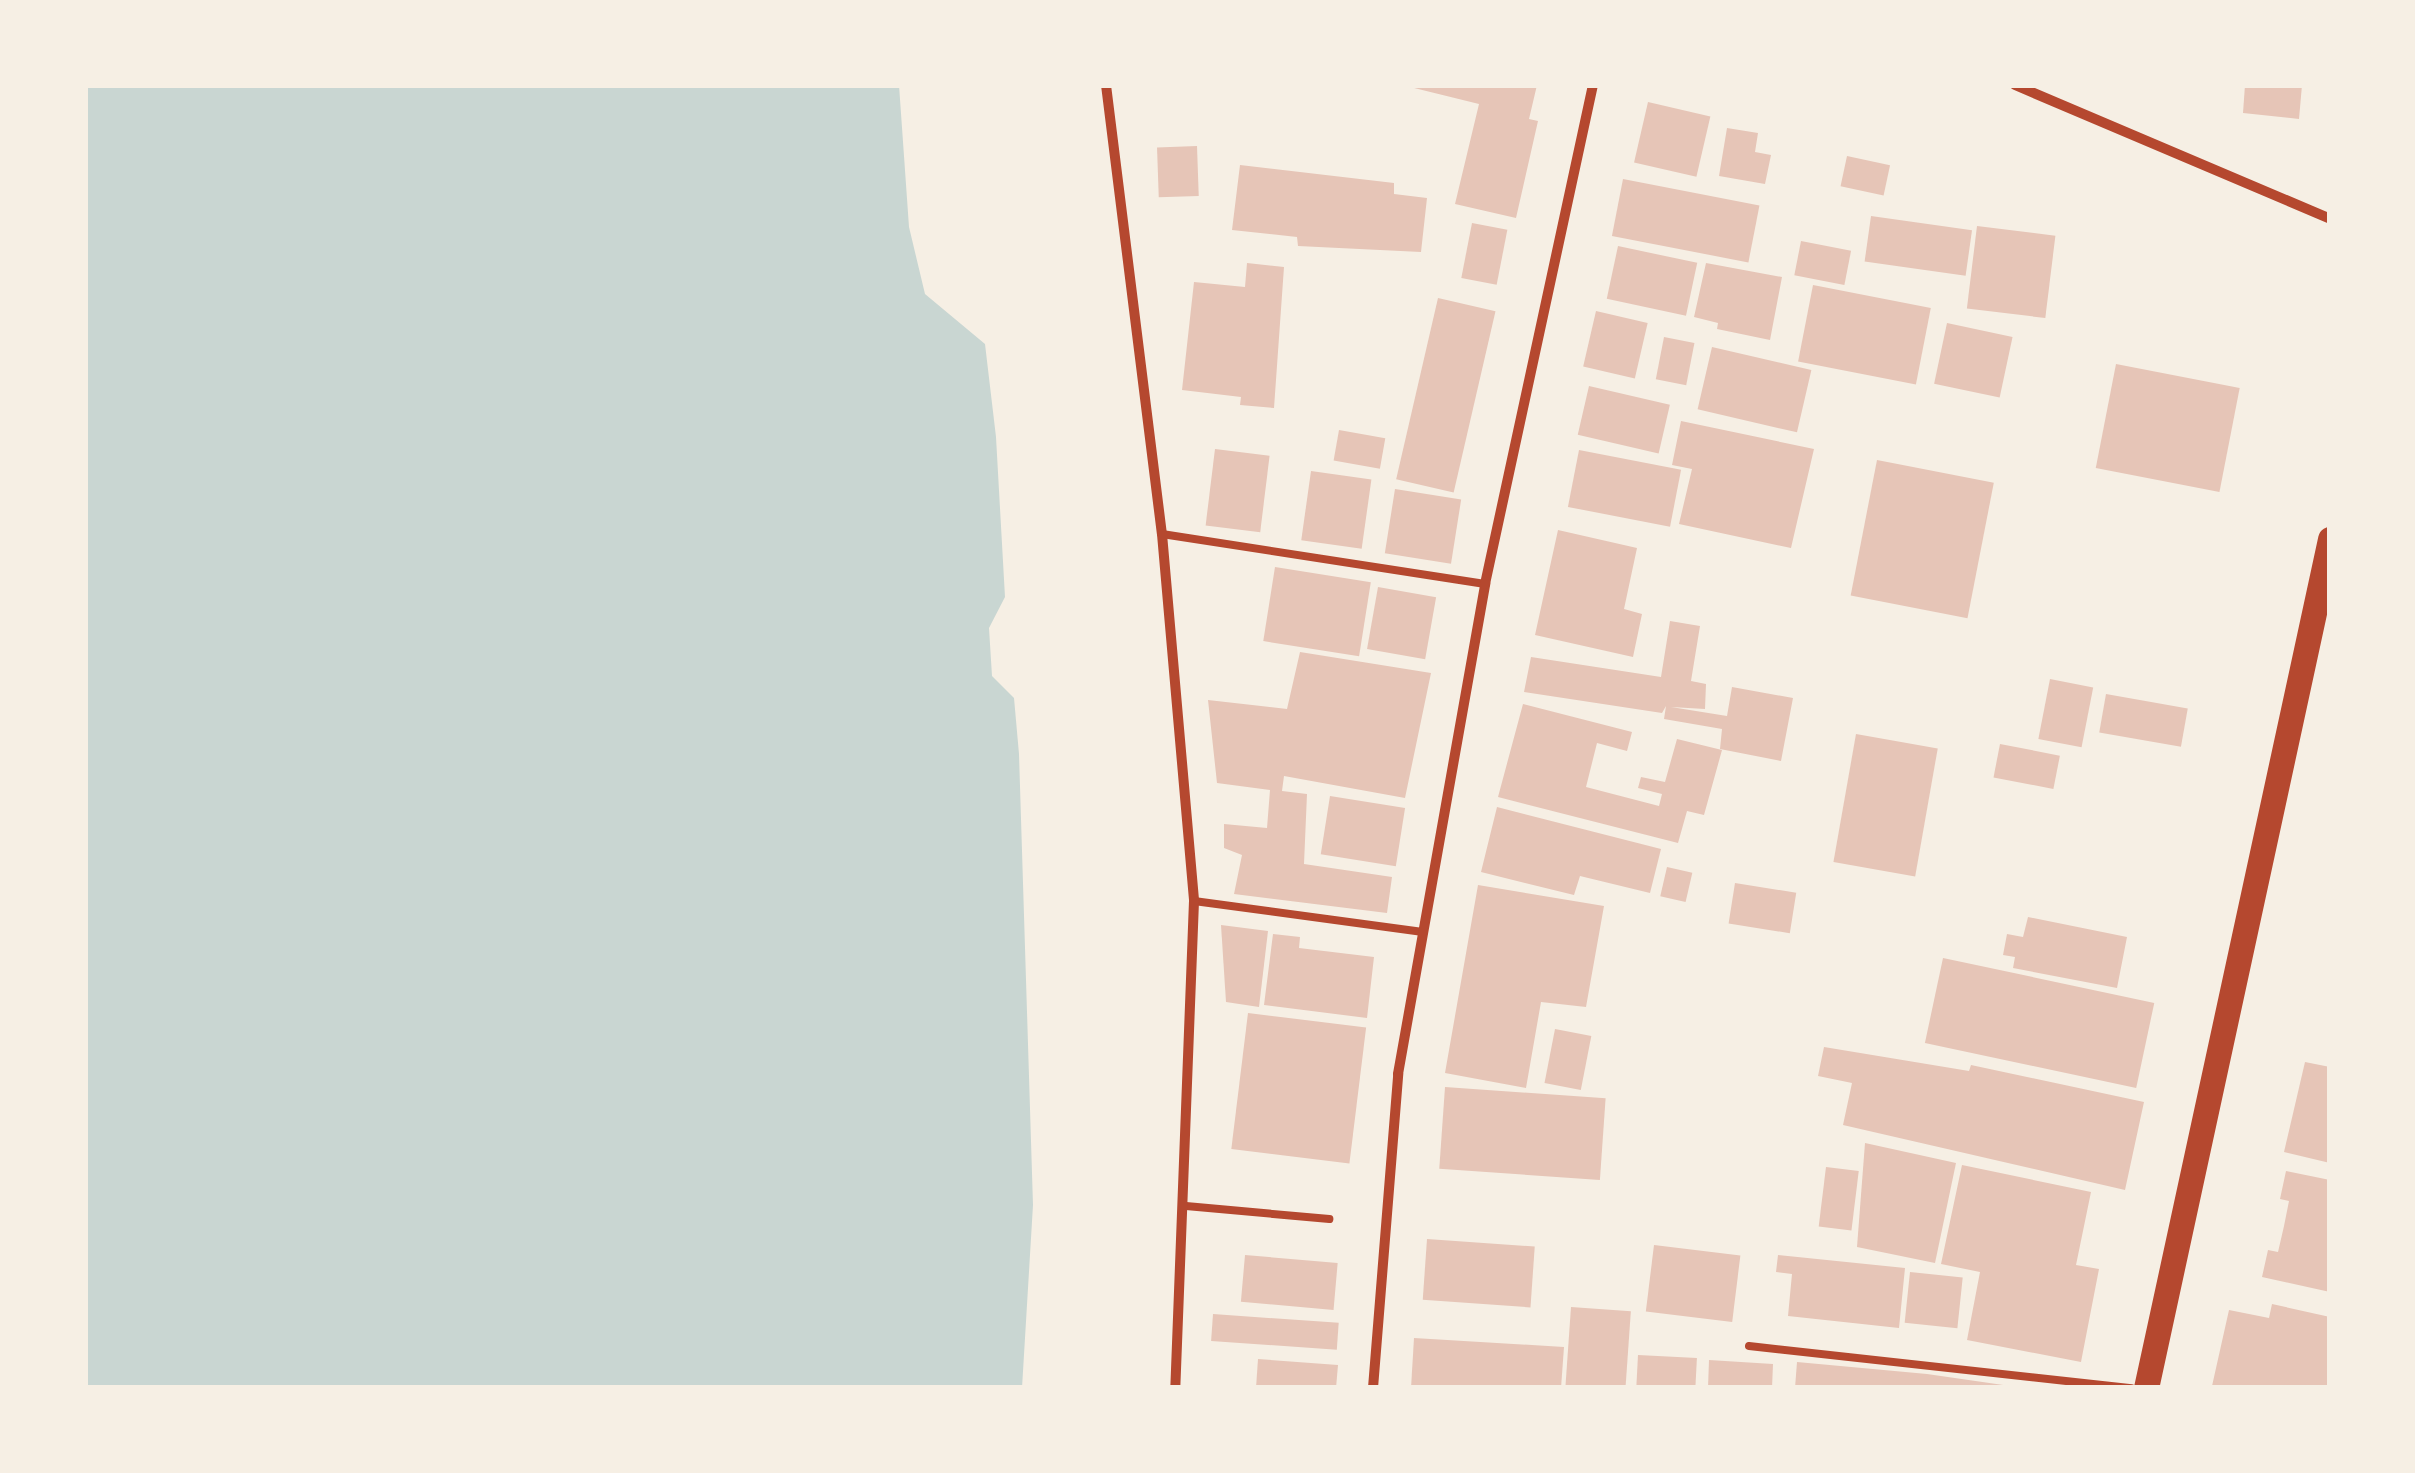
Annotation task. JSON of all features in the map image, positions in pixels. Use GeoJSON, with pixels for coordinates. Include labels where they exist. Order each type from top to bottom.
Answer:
{"type":"FeatureCollection","features":[{"type":"Feature","properties":{"kind":"main road"},"geometry":{"type":"LineString","coordinates":[[2146,1388],[2330,538]]}},
{"type":"Feature","properties":{"kind":"street"},"geometry":{"type":"LineString","coordinates":[[1106,85],[1162,534],[1194,901],[1186,1206],[1175,1388]]}},
{"type":"Feature","properties":{"kind":"street"},"geometry":{"type":"LineString","coordinates":[[1372,1388],[1398,1074],[1485,584],[1593,85]]}},
{"type":"Feature","properties":{"kind":"street"},"geometry":{"type":"LineString","coordinates":[[2015,85],[2330,219]]}},
{"type":"Feature","properties":{"kind":"lane"},"geometry":{"type":"LineString","coordinates":[[1162,534],[1485,584]]}},
{"type":"Feature","properties":{"kind":"lane"},"geometry":{"type":"LineString","coordinates":[[1194,901],[1423,932]]}},
{"type":"Feature","properties":{"kind":"lane"},"geometry":{"type":"LineString","coordinates":[[1186,1206],[1328,1219]]}},
{"type":"Feature","properties":{"kind":"lane"},"geometry":{"type":"LineString","coordinates":[[1748,1346],[2132,1388]]}},
{"type":"Feature","properties":{"kind":"shaded area"},"geometry":{"type":"Polygon","coordinates":[[[85,85],[899,85],[909,227],[925,294],[985,344],[996,437],[1005,597],[989,628],[992,676],[1014,698],[1019,754],[1033,1205],[1022,1388],[85,1388],[85,85]]]}},
{"type":"Feature","properties":{"kind":"building"},"geometry":{"type":"Polygon","coordinates":[[[1402,85],[1537,85],[1529,119],[1538,121],[1516,218],[1455,204],[1479,104],[1402,85]]]}},
{"type":"Feature","properties":{"kind":"building"},"geometry":{"type":"Polygon","coordinates":[[[2245,85],[2302,85],[2299,119],[2243,113],[2245,85]]]}},
{"type":"Feature","properties":{"kind":"building"},"geometry":{"type":"Polygon","coordinates":[[[1648,102],[1710,116],[1696,177],[1634,162],[1648,102]]]}},
{"type":"Feature","properties":{"kind":"building"},"geometry":{"type":"Polygon","coordinates":[[[1727,128],[1758,133],[1755,152],[1771,155],[1765,184],[1719,176],[1727,128]]]}},
{"type":"Feature","properties":{"kind":"building"},"geometry":{"type":"Polygon","coordinates":[[[1197,146],[1199,196],[1159,197],[1157,147],[1197,146]]]}},
{"type":"Feature","properties":{"kind":"building"},"geometry":{"type":"Polygon","coordinates":[[[1847,156],[1890,165],[1884,195],[1841,186],[1847,156]]]}},
{"type":"Feature","properties":{"kind":"building"},"geometry":{"type":"Polygon","coordinates":[[[1240,165],[1394,183],[1394,194],[1427,198],[1421,252],[1298,246],[1297,237],[1232,230],[1240,165]]]}},
{"type":"Feature","properties":{"kind":"building"},"geometry":{"type":"Polygon","coordinates":[[[1623,179],[1759,206],[1748,262],[1612,236],[1623,179]]]}},
{"type":"Feature","properties":{"kind":"building"},"geometry":{"type":"Polygon","coordinates":[[[1871,216],[1972,230],[1966,276],[1865,262],[1871,216]]]}},
{"type":"Feature","properties":{"kind":"building"},"geometry":{"type":"Polygon","coordinates":[[[1472,223],[1507,230],[1497,285],[1461,278],[1472,223]]]}},
{"type":"Feature","properties":{"kind":"building"},"geometry":{"type":"Polygon","coordinates":[[[1977,226],[2055,236],[2045,318],[1967,308],[1977,226]]]}},
{"type":"Feature","properties":{"kind":"building"},"geometry":{"type":"Polygon","coordinates":[[[1801,241],[1851,251],[1844,285],[1794,275],[1801,241]]]}},
{"type":"Feature","properties":{"kind":"building"},"geometry":{"type":"Polygon","coordinates":[[[1618,246],[1697,263],[1686,316],[1607,299],[1618,246]]]}},
{"type":"Feature","properties":{"kind":"building"},"geometry":{"type":"Polygon","coordinates":[[[1247,263],[1284,267],[1274,408],[1240,405],[1241,397],[1182,390],[1194,282],[1245,287],[1247,263]]]}},
{"type":"Feature","properties":{"kind":"building"},"geometry":{"type":"Polygon","coordinates":[[[1706,263],[1782,277],[1770,340],[1717,329],[1718,323],[1694,317],[1706,263]]]}},
{"type":"Feature","properties":{"kind":"building"},"geometry":{"type":"Polygon","coordinates":[[[1813,285],[1931,308],[1916,384],[1798,362],[1813,285]]]}},
{"type":"Feature","properties":{"kind":"building"},"geometry":{"type":"Polygon","coordinates":[[[1438,298],[1495,311],[1454,493],[1396,479],[1438,298]]]}},
{"type":"Feature","properties":{"kind":"building"},"geometry":{"type":"Polygon","coordinates":[[[1596,311],[1648,323],[1635,378],[1583,367],[1596,311]]]}},
{"type":"Feature","properties":{"kind":"building"},"geometry":{"type":"Polygon","coordinates":[[[1947,323],[2013,337],[2000,398],[1934,384],[1947,323]]]}},
{"type":"Feature","properties":{"kind":"building"},"geometry":{"type":"Polygon","coordinates":[[[1664,337],[1694,343],[1686,385],[1656,379],[1664,337]]]}},
{"type":"Feature","properties":{"kind":"building"},"geometry":{"type":"Polygon","coordinates":[[[1712,347],[1811,370],[1797,432],[1698,409],[1712,347]]]}},
{"type":"Feature","properties":{"kind":"building"},"geometry":{"type":"Polygon","coordinates":[[[2116,364],[2240,388],[2219,492],[2096,468],[2116,364]]]}},
{"type":"Feature","properties":{"kind":"building"},"geometry":{"type":"Polygon","coordinates":[[[1589,386],[1670,405],[1659,453],[1578,435],[1589,386]]]}},
{"type":"Feature","properties":{"kind":"building"},"geometry":{"type":"Polygon","coordinates":[[[1681,421],[1814,449],[1791,548],[1679,524],[1692,469],[1672,465],[1681,421]]]}},
{"type":"Feature","properties":{"kind":"building"},"geometry":{"type":"Polygon","coordinates":[[[1339,430],[1385,438],[1380,469],[1334,461],[1339,430]]]}},
{"type":"Feature","properties":{"kind":"building"},"geometry":{"type":"Polygon","coordinates":[[[1215,449],[1270,456],[1260,532],[1206,525],[1215,449]]]}},
{"type":"Feature","properties":{"kind":"building"},"geometry":{"type":"Polygon","coordinates":[[[1579,450],[1681,470],[1670,527],[1568,507],[1579,450]]]}},
{"type":"Feature","properties":{"kind":"building"},"geometry":{"type":"Polygon","coordinates":[[[1877,460],[1994,483],[1967,618],[1851,595],[1877,460]]]}},
{"type":"Feature","properties":{"kind":"building"},"geometry":{"type":"Polygon","coordinates":[[[1311,471],[1371,479],[1362,549],[1301,540],[1311,471]]]}},
{"type":"Feature","properties":{"kind":"building"},"geometry":{"type":"Polygon","coordinates":[[[1395,489],[1461,499],[1451,564],[1385,553],[1395,489]]]}},
{"type":"Feature","properties":{"kind":"building"},"geometry":{"type":"Polygon","coordinates":[[[1558,530],[1637,548],[1624,609],[1642,614],[1633,657],[1535,635],[1558,530]]]}},
{"type":"Feature","properties":{"kind":"building"},"geometry":{"type":"Polygon","coordinates":[[[1275,567],[1371,582],[1359,656],[1263,641],[1275,567]]]}},
{"type":"Feature","properties":{"kind":"building"},"geometry":{"type":"Polygon","coordinates":[[[1378,587],[1436,597],[1425,659],[1367,649],[1378,587]]]}},
{"type":"Feature","properties":{"kind":"building"},"geometry":{"type":"Polygon","coordinates":[[[1670,621],[1700,626],[1691,681],[1706,684],[1705,709],[1671,707],[1727,716],[1732,687],[1793,698],[1781,761],[1720,749],[1722,729],[1664,719],[1666,706],[1662,713],[1524,692],[1531,657],[1661,677],[1670,621]]]}},
{"type":"Feature","properties":{"kind":"building"},"geometry":{"type":"Polygon","coordinates":[[[1300,652],[1431,673],[1405,798],[1284,776],[1282,791],[1307,794],[1304,864],[1392,877],[1387,913],[1234,894],[1242,855],[1224,848],[1224,824],[1267,828],[1270,790],[1217,783],[1208,700],[1287,709],[1300,652]]]}},
{"type":"Feature","properties":{"kind":"building"},"geometry":{"type":"Polygon","coordinates":[[[2050,679],[2093,687],[2082,747],[2038,739],[2050,679]]]}},
{"type":"Feature","properties":{"kind":"building"},"geometry":{"type":"Polygon","coordinates":[[[2106,694],[2188,708],[2181,747],[2099,732],[2106,694]]]}},
{"type":"Feature","properties":{"kind":"building"},"geometry":{"type":"Polygon","coordinates":[[[1523,704],[1632,732],[1627,751],[1597,743],[1586,787],[1659,806],[1662,794],[1638,788],[1641,777],[1665,782],[1677,739],[1722,750],[1704,815],[1687,811],[1678,843],[1498,797],[1523,704]]]}},
{"type":"Feature","properties":{"kind":"building"},"geometry":{"type":"Polygon","coordinates":[[[1856,734],[1938,748],[1915,876],[1833,862],[1856,734]]]}},
{"type":"Feature","properties":{"kind":"building"},"geometry":{"type":"Polygon","coordinates":[[[2000,744],[2060,756],[2053,789],[1994,777],[2000,744]]]}},
{"type":"Feature","properties":{"kind":"building"},"geometry":{"type":"Polygon","coordinates":[[[1330,796],[1405,808],[1396,866],[1321,854],[1330,796]]]}},
{"type":"Feature","properties":{"kind":"building"},"geometry":{"type":"Polygon","coordinates":[[[1497,807],[1661,849],[1650,893],[1580,876],[1574,895],[1481,872],[1497,807]]]}},
{"type":"Feature","properties":{"kind":"building"},"geometry":{"type":"Polygon","coordinates":[[[1667,867],[1692,873],[1686,902],[1660,896],[1667,867]]]}},
{"type":"Feature","properties":{"kind":"building"},"geometry":{"type":"Polygon","coordinates":[[[1735,883],[1796,893],[1790,933],[1729,923],[1735,883]]]}},
{"type":"Feature","properties":{"kind":"building"},"geometry":{"type":"Polygon","coordinates":[[[1478,885],[1604,906],[1586,1007],[1541,1002],[1526,1088],[1445,1073],[1478,885]]]}},
{"type":"Feature","properties":{"kind":"building"},"geometry":{"type":"Polygon","coordinates":[[[2028,917],[2127,937],[2117,988],[2013,968],[2015,957],[2003,955],[2007,934],[2023,937],[2028,917]]]}},
{"type":"Feature","properties":{"kind":"building"},"geometry":{"type":"Polygon","coordinates":[[[1221,925],[1268,931],[1259,1007],[1226,1002],[1221,925]]]}},
{"type":"Feature","properties":{"kind":"building"},"geometry":{"type":"Polygon","coordinates":[[[1273,934],[1300,937],[1299,948],[1374,957],[1367,1018],[1264,1005],[1273,934]]]}},
{"type":"Feature","properties":{"kind":"building"},"geometry":{"type":"Polygon","coordinates":[[[1943,958],[2154,1003],[2136,1088],[1925,1043],[1943,958]]]}},
{"type":"Feature","properties":{"kind":"building"},"geometry":{"type":"Polygon","coordinates":[[[1248,1013],[1366,1028],[1349,1163],[1231,1149],[1248,1013]]]}},
{"type":"Feature","properties":{"kind":"building"},"geometry":{"type":"Polygon","coordinates":[[[1555,1029],[1591,1036],[1581,1090],[1545,1083],[1555,1029]]]}},
{"type":"Feature","properties":{"kind":"building"},"geometry":{"type":"Polygon","coordinates":[[[1824,1047],[1969,1071],[1971,1065],[2144,1102],[2125,1190],[1843,1125],[1852,1083],[1818,1076],[1824,1047]]]}},
{"type":"Feature","properties":{"kind":"building"},"geometry":{"type":"Polygon","coordinates":[[[2305,1062],[2330,1067],[2330,1163],[2284,1152],[2305,1062]]]}},
{"type":"Feature","properties":{"kind":"building"},"geometry":{"type":"Polygon","coordinates":[[[1445,1087],[1606,1098],[1600,1180],[1439,1169],[1445,1087]]]}},
{"type":"Feature","properties":{"kind":"building"},"geometry":{"type":"Polygon","coordinates":[[[1865,1143],[1956,1163],[1935,1263],[1857,1247],[1865,1143]]]}},
{"type":"Feature","properties":{"kind":"building"},"geometry":{"type":"Polygon","coordinates":[[[1962,1165],[2091,1192],[2076,1265],[2099,1269],[2081,1362],[1967,1340],[1980,1272],[1941,1264],[1962,1165]]]}},
{"type":"Feature","properties":{"kind":"building"},"geometry":{"type":"Polygon","coordinates":[[[1826,1167],[1859,1171],[1851,1231],[1819,1227],[1826,1167]]]}},
{"type":"Feature","properties":{"kind":"building"},"geometry":{"type":"Polygon","coordinates":[[[2286,1171],[2330,1180],[2330,1292],[2262,1277],[2268,1250],[2278,1252],[2284,1226],[2289,1201],[2280,1199],[2286,1171]]]}},
{"type":"Feature","properties":{"kind":"building"},"geometry":{"type":"Polygon","coordinates":[[[1427,1239],[1535,1247],[1530,1307],[1423,1300],[1427,1239]]]}},
{"type":"Feature","properties":{"kind":"building"},"geometry":{"type":"Polygon","coordinates":[[[1654,1245],[1740,1256],[1732,1322],[1646,1312],[1654,1245]]]}},
{"type":"Feature","properties":{"kind":"building"},"geometry":{"type":"Polygon","coordinates":[[[1245,1255],[1338,1263],[1334,1310],[1241,1302],[1245,1255]]]}},
{"type":"Feature","properties":{"kind":"building"},"geometry":{"type":"Polygon","coordinates":[[[1778,1255],[1905,1268],[1899,1328],[1788,1316],[1792,1274],[1776,1272],[1778,1255]]]}},
{"type":"Feature","properties":{"kind":"building"},"geometry":{"type":"Polygon","coordinates":[[[1910,1272],[1963,1278],[1957,1328],[1905,1323],[1910,1272]]]}},
{"type":"Feature","properties":{"kind":"building"},"geometry":{"type":"Polygon","coordinates":[[[2272,1304],[2330,1317],[2330,1388],[2212,1386],[2229,1310],[2269,1318],[2272,1304]]]}},
{"type":"Feature","properties":{"kind":"building"},"geometry":{"type":"Polygon","coordinates":[[[1571,1307],[1631,1311],[1625,1388],[1565,1388],[1571,1307]]]}},
{"type":"Feature","properties":{"kind":"building"},"geometry":{"type":"Polygon","coordinates":[[[1213,1314],[1339,1323],[1337,1350],[1211,1341],[1213,1314]]]}},
{"type":"Feature","properties":{"kind":"building"},"geometry":{"type":"Polygon","coordinates":[[[1414,1338],[1564,1347],[1561,1388],[1411,1388],[1414,1338]]]}},
{"type":"Feature","properties":{"kind":"building"},"geometry":{"type":"Polygon","coordinates":[[[1638,1355],[1697,1358],[1695,1388],[1636,1388],[1638,1355]]]}},
{"type":"Feature","properties":{"kind":"building"},"geometry":{"type":"Polygon","coordinates":[[[1258,1359],[1338,1365],[1336,1388],[1256,1388],[1258,1359]]]}},
{"type":"Feature","properties":{"kind":"building"},"geometry":{"type":"Polygon","coordinates":[[[1709,1360],[1773,1364],[1772,1388],[1708,1388],[1709,1360]]]}},
{"type":"Feature","properties":{"kind":"building"},"geometry":{"type":"Polygon","coordinates":[[[1797,1362],[1927,1374],[2024,1388],[1795,1388],[1797,1362]]]}}]}
